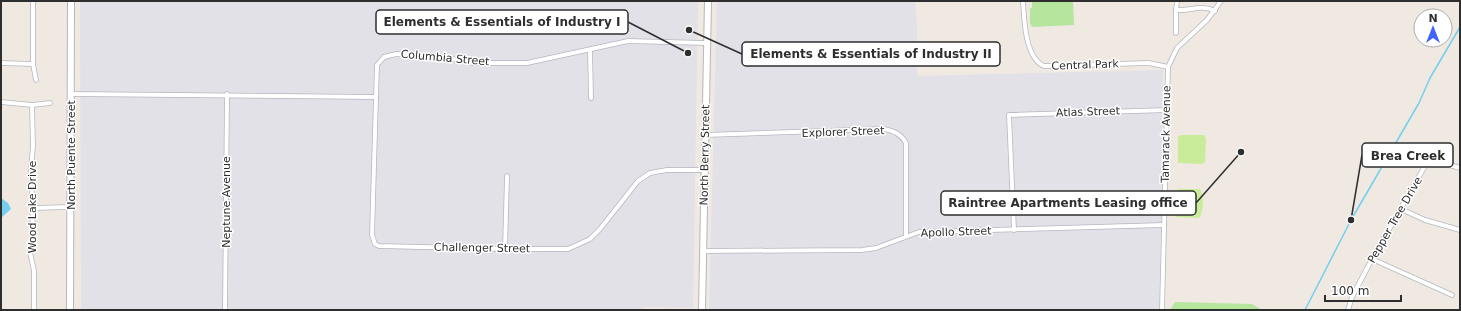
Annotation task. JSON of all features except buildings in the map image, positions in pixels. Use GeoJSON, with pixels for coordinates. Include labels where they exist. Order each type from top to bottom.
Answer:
{"type":"FeatureCollection","features":[{"type":"Feature","properties":{"kind":"street"},"geometry":{"type":"LineString","coordinates":[[33,1],[33,64],[36,80]]}},
{"type":"Feature","properties":{"kind":"street","name":"North Puente Street"},"geometry":{"type":"LineString","coordinates":[[70,310],[71,1]]}},
{"type":"Feature","properties":{"kind":"street","name":"North Berry Street"},"geometry":{"type":"LineString","coordinates":[[702,310],[708,1]]}},
{"type":"Feature","properties":{"kind":"street","name":"Central Park"},"geometry":{"type":"LineString","coordinates":[[1023,1],[1025,31],[1032,54],[1039,64],[1044,66],[1149,62],[1168,67]]}},
{"type":"Feature","properties":{"kind":"street"},"geometry":{"type":"LineString","coordinates":[[1176,33],[1177,1]]}},
{"type":"Feature","properties":{"kind":"street","name":"Tamarack Avenue"},"geometry":{"type":"LineString","coordinates":[[1162,310],[1168,67],[1177,48],[1215,11],[1221,1]]}},
{"type":"Feature","properties":{"kind":"street"},"geometry":{"type":"LineString","coordinates":[[1176,10],[1188,11],[1206,7],[1215,11]]}},
{"type":"Feature","properties":{"kind":"street","name":"Columbia Street"},"geometry":{"type":"LineString","coordinates":[[376,97],[377,65],[388,56],[396,54],[437,56],[473,62],[527,63],[628,42],[707,43]]}},
{"type":"Feature","properties":{"kind":"street"},"geometry":{"type":"LineString","coordinates":[[590,50],[591,98]]}},
{"type":"Feature","properties":{"kind":"street"},"geometry":{"type":"LineString","coordinates":[[1,63],[33,64]]}},
{"type":"Feature","properties":{"kind":"street"},"geometry":{"type":"LineString","coordinates":[[71,94],[227,94],[376,97]]}},
{"type":"Feature","properties":{"kind":"street","name":"Neptune Avenue"},"geometry":{"type":"LineString","coordinates":[[225,310],[227,94]]}},
{"type":"Feature","properties":{"kind":"street","name":"Challenger Street"},"geometry":{"type":"LineString","coordinates":[[376,97],[372,235],[374,244],[383,246],[547,250],[572,247],[590,239],[600,229],[638,180],[650,173],[667,170],[704,170]]}},
{"type":"Feature","properties":{"kind":"street"},"geometry":{"type":"LineString","coordinates":[[1,102],[32,104],[50,103]]}},
{"type":"Feature","properties":{"kind":"street","name":"Wood Lake Drive"},"geometry":{"type":"LineString","coordinates":[[32,104],[33,146],[31,168],[33,231],[30,252],[34,271],[34,310]]}},
{"type":"Feature","properties":{"kind":"street","name":"Atlas Street"},"geometry":{"type":"LineString","coordinates":[[1014,230],[1009,115],[1167,110]]}},
{"type":"Feature","properties":{"kind":"street","name":"Explorer Street"},"geometry":{"type":"LineString","coordinates":[[705,135],[884,129],[901,135],[906,143],[906,236]]}},
{"type":"Feature","properties":{"kind":"street","name":"Pepper Tree Drive"},"geometry":{"type":"LineString","coordinates":[[1348,310],[1352,296],[1429,159],[1460,168]]}},
{"type":"Feature","properties":{"kind":"street"},"geometry":{"type":"LineString","coordinates":[[504,249],[507,176]]}},
{"type":"Feature","properties":{"kind":"street"},"geometry":{"type":"LineString","coordinates":[[33,208],[70,207]]}},
{"type":"Feature","properties":{"kind":"street"},"geometry":{"type":"LineString","coordinates":[[1401,209],[1425,220],[1460,230]]}},
{"type":"Feature","properties":{"kind":"street","name":"Apollo Street"},"geometry":{"type":"LineString","coordinates":[[703,251],[862,250],[876,248],[919,232],[1164,225]]}},
{"type":"Feature","properties":{"kind":"street"},"geometry":{"type":"LineString","coordinates":[[1372,259],[1452,295]]}},
{"type":"Feature","properties":{"kind":"shaded area"},"geometry":{"type":"Polygon","coordinates":[[[80,1],[698,1],[693,308],[644,307],[644,310],[81,310],[80,1]]]}},
{"type":"Feature","properties":{"kind":"shaded area"},"geometry":{"type":"Polygon","coordinates":[[[717,1],[915,1],[917,23],[917,76],[1163,70],[1160,310],[709,310],[717,1]]]}},
{"type":"Feature","properties":{"kind":"green space"},"geometry":{"type":"Polygon","coordinates":[[[1032,1],[1073,1],[1074,25],[1032,27],[1030,23],[1030,8],[1032,8],[1032,1]]]}},
{"type":"Feature","properties":{"kind":"green space"},"geometry":{"type":"Polygon","coordinates":[[[1181,135],[1204,135],[1206,139],[1205,162],[1202,164],[1178,163],[1178,137],[1181,135]]]}},
{"type":"Feature","properties":{"kind":"green space"},"geometry":{"type":"Polygon","coordinates":[[[1178,189],[1200,189],[1203,204],[1202,212],[1199,218],[1176,217],[1173,214],[1174,192],[1178,189]]]}},
{"type":"Feature","properties":{"kind":"green space"},"geometry":{"type":"Polygon","coordinates":[[[1175,302],[1252,304],[1262,310],[1170,310],[1175,302]]]}},
{"type":"Feature","properties":{"kind":"water"},"geometry":{"type":"Polygon","coordinates":[[[1,198],[8,203],[11,209],[1,218],[1,198]]]}},
{"type":"Feature","properties":{"kind":"waterway"},"geometry":{"type":"LineString","coordinates":[[1305,310],[1351,220],[1419,103],[1430,78],[1460,27]]}},
{"type":"Feature","properties":{"kind":"place","name":"Elements & Essentials of Industry II"},"geometry":{"type":"Point","coordinates":[689,30]}},
{"type":"Feature","properties":{"kind":"place","name":"Elements & Essentials of Industry I"},"geometry":{"type":"Point","coordinates":[688,53]}},
{"type":"Feature","properties":{"kind":"place","name":"Raintree Apartments Leasing office"},"geometry":{"type":"Point","coordinates":[1241,152]}},
{"type":"Feature","properties":{"kind":"place","name":"Brea Creek"},"geometry":{"type":"Point","coordinates":[1351,220]}}]}
